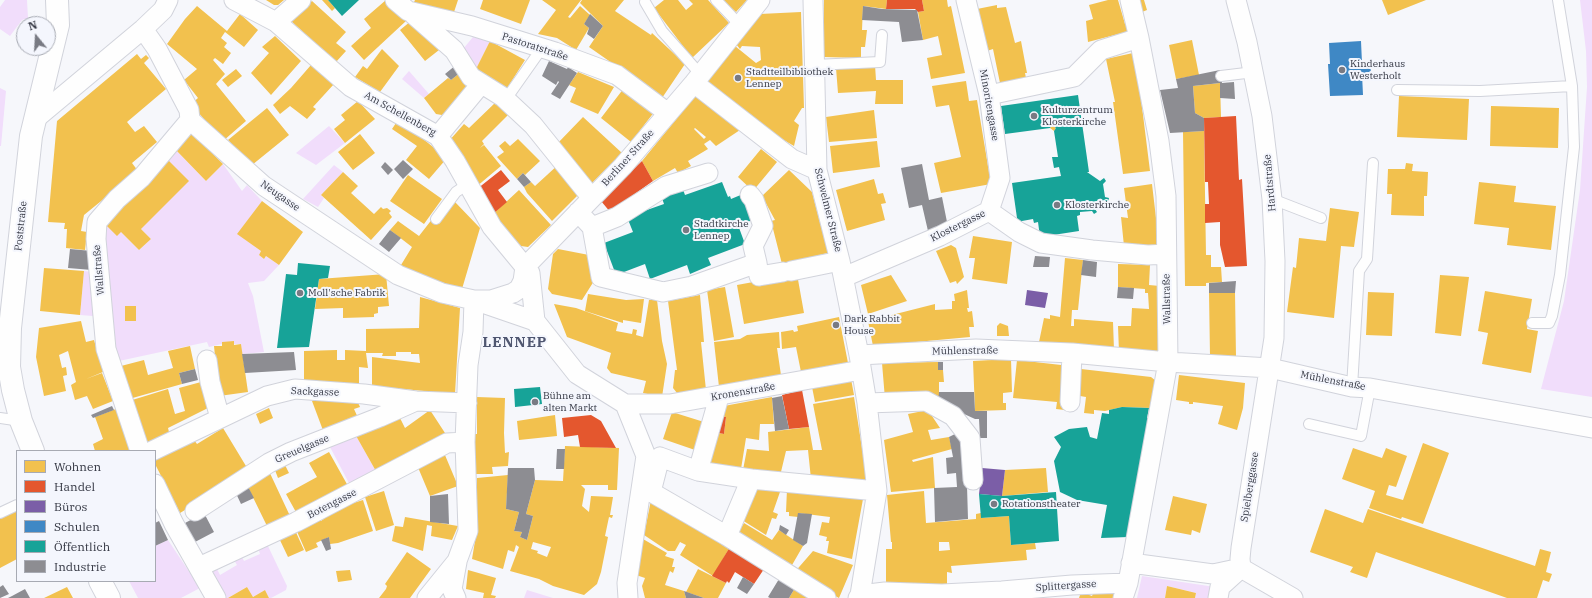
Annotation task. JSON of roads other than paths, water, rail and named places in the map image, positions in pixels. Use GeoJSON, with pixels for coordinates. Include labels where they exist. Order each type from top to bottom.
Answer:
{"type":"FeatureCollection","features":[{"type":"Feature","properties":{"kind":"street","name":"Poststraße"},"geometry":{"type":"LineString","coordinates":[[32,450],[10,419],[13,390],[9,367],[10,333],[24,193],[34,120],[58,25],[57,0]]}},
{"type":"Feature","properties":{"kind":"street"},"geometry":{"type":"LineString","coordinates":[[34,120],[143,29],[163,10],[168,0]]}},
{"type":"Feature","properties":{"kind":"street","name":"Am Schellenberg"},"geometry":{"type":"LineString","coordinates":[[234,0],[276,22],[351,87],[438,136],[468,184],[492,227],[525,267]]}},
{"type":"Feature","properties":{"kind":"street"},"geometry":{"type":"LineString","coordinates":[[276,22],[301,0]]}},
{"type":"Feature","properties":{"kind":"street","name":"Berliner Straße"},"geometry":{"type":"LineString","coordinates":[[525,267],[591,197],[623,166],[697,79],[760,0]]}},
{"type":"Feature","properties":{"kind":"street","name":"Schwelmer Straße"},"geometry":{"type":"LineString","coordinates":[[813,0],[817,170],[842,269],[868,404],[877,491],[859,596]]}},
{"type":"Feature","properties":{"kind":"street","name":"Minoritengasse"},"geometry":{"type":"LineString","coordinates":[[966,0],[989,94],[1000,178],[988,210]]}},
{"type":"Feature","properties":{"kind":"street","name":"Wallstraße"},"geometry":{"type":"LineString","coordinates":[[1126,591],[1168,362],[1166,196],[1159,141],[1130,0]]}},
{"type":"Feature","properties":{"kind":"street","name":"Hardtstraße"},"geometry":{"type":"LineString","coordinates":[[1236,0],[1254,72],[1263,122],[1272,199],[1275,261],[1275,307],[1274,338],[1270,368]]}},
{"type":"Feature","properties":{"kind":"street"},"geometry":{"type":"LineString","coordinates":[[402,6],[454,50],[471,77],[503,97],[532,126],[591,197]]}},
{"type":"Feature","properties":{"kind":"street","name":"Pastoratstraße"},"geometry":{"type":"LineString","coordinates":[[402,6],[472,26],[496,30],[617,75],[668,113]]}},
{"type":"Feature","properties":{"kind":"street"},"geometry":{"type":"LineString","coordinates":[[454,50],[472,26]]}},
{"type":"Feature","properties":{"kind":"street"},"geometry":{"type":"LineString","coordinates":[[143,29],[157,49],[189,110],[190,120]]}},
{"type":"Feature","properties":{"kind":"street"},"geometry":{"type":"LineString","coordinates":[[989,94],[1074,77],[1100,50],[1139,38]]}},
{"type":"Feature","properties":{"kind":"street"},"geometry":{"type":"LineString","coordinates":[[697,79],[792,159],[817,170]]}},
{"type":"Feature","properties":{"kind":"street"},"geometry":{"type":"LineString","coordinates":[[438,136],[481,84]]}},
{"type":"Feature","properties":{"kind":"street","name":"Wallstraße"},"geometry":{"type":"LineString","coordinates":[[140,450],[106,349],[96,239],[97,222],[117,199],[142,177],[190,120]]}},
{"type":"Feature","properties":{"kind":"street","name":"Neugasse"},"geometry":{"type":"LineString","coordinates":[[190,120],[264,186],[398,275],[442,293],[474,300]]}},
{"type":"Feature","properties":{"kind":"street"},"geometry":{"type":"LineString","coordinates":[[592,227],[617,217],[666,186],[708,173]]}},
{"type":"Feature","properties":{"kind":"street"},"geometry":{"type":"LineString","coordinates":[[578,212],[592,227],[601,277],[663,292],[692,286],[757,263],[753,246],[763,226],[754,200],[750,195]]}},
{"type":"Feature","properties":{"kind":"street","name":"Klostergasse"},"geometry":{"type":"LineString","coordinates":[[757,263],[759,276],[787,271],[842,269],[940,236],[988,210],[1019,232],[1041,243],[1092,250],[1148,255],[1166,254]]}},
{"type":"Feature","properties":{"kind":"street"},"geometry":{"type":"LineString","coordinates":[[474,300],[491,300],[513,293],[519,289],[521,285],[525,267]]}},
{"type":"Feature","properties":{"kind":"street"},"geometry":{"type":"LineString","coordinates":[[525,267],[530,273],[535,321],[576,374],[625,404],[648,467],[651,492],[727,536],[826,598]]}},
{"type":"Feature","properties":{"kind":"street"},"geometry":{"type":"LineString","coordinates":[[474,300],[535,321]]}},
{"type":"Feature","properties":{"kind":"street"},"geometry":{"type":"LineString","coordinates":[[456,598],[452,589],[457,561],[468,531],[465,442],[468,365],[473,332],[474,300]]}},
{"type":"Feature","properties":{"kind":"street","name":"Mühlenstraße"},"geometry":{"type":"LineString","coordinates":[[860,363],[976,349],[1072,353],[1168,362],[1270,368],[1352,387],[1370,388],[1592,428]]}},
{"type":"Feature","properties":{"kind":"street"},"geometry":{"type":"LineString","coordinates":[[1070,402],[1072,353]]}},
{"type":"Feature","properties":{"kind":"street"},"geometry":{"type":"LineString","coordinates":[[207,360],[210,382],[220,418]]}},
{"type":"Feature","properties":{"kind":"street","name":"Kronenstraße"},"geometry":{"type":"LineString","coordinates":[[625,404],[670,404],[719,396],[860,363]]}},
{"type":"Feature","properties":{"kind":"street","name":"Spielberggasse"},"geometry":{"type":"LineString","coordinates":[[1242,568],[1240,559],[1241,548],[1264,394],[1270,368]]}},
{"type":"Feature","properties":{"kind":"street","name":"Sackgasse"},"geometry":{"type":"LineString","coordinates":[[154,450],[267,396],[295,389],[364,394],[416,401],[467,403]]}},
{"type":"Feature","properties":{"kind":"street"},"geometry":{"type":"LineString","coordinates":[[698,472],[719,396]]}},
{"type":"Feature","properties":{"kind":"street","name":"Greuelgasse"},"geometry":{"type":"LineString","coordinates":[[194,511],[269,463],[291,452],[380,417],[416,401]]}},
{"type":"Feature","properties":{"kind":"street"},"geometry":{"type":"LineString","coordinates":[[868,404],[926,401],[953,416],[970,438],[974,480]]}},
{"type":"Feature","properties":{"kind":"street","name":"Botengasse"},"geometry":{"type":"LineString","coordinates":[[199,567],[296,522],[448,443],[465,442]]}},
{"type":"Feature","properties":{"kind":"street"},"geometry":{"type":"LineString","coordinates":[[628,598],[627,583],[648,467],[660,457],[698,472],[877,491]]}},
{"type":"Feature","properties":{"kind":"street"},"geometry":{"type":"LineString","coordinates":[[727,536],[751,478]]}},
{"type":"Feature","properties":{"kind":"street"},"geometry":{"type":"LineString","coordinates":[[156,486],[174,524],[216,598]]}},
{"type":"Feature","properties":{"kind":"street"},"geometry":{"type":"LineString","coordinates":[[427,598],[457,561]]}},
{"type":"Feature","properties":{"kind":"street"},"geometry":{"type":"LineString","coordinates":[[1131,563],[1213,574],[1242,568],[1293,598]]}},
{"type":"Feature","properties":{"kind":"street"},"geometry":{"type":"LineString","coordinates":[[1218,598],[1220,588],[1242,568]]}},
{"type":"Feature","properties":{"kind":"street"},"geometry":{"type":"LineString","coordinates":[[100,582],[108,598]]}},
{"type":"Feature","properties":{"kind":"street","name":"Splittergasse"},"geometry":{"type":"LineString","coordinates":[[859,596],[885,592],[942,594],[1072,585],[1126,591]]}},
{"type":"Feature","properties":{"kind":"lane"},"geometry":{"type":"LineString","coordinates":[[716,0],[740,26]]}},
{"type":"Feature","properties":{"kind":"lane"},"geometry":{"type":"LineString","coordinates":[[1532,323],[1549,323],[1560,275],[1574,147],[1572,86],[1558,0]]}},
{"type":"Feature","properties":{"kind":"lane"},"geometry":{"type":"LineString","coordinates":[[645,2],[662,31],[697,79]]}},
{"type":"Feature","properties":{"kind":"lane"},"geometry":{"type":"LineString","coordinates":[[814,65],[880,62],[882,34]]}},
{"type":"Feature","properties":{"kind":"lane"},"geometry":{"type":"LineString","coordinates":[[503,97],[511,92],[542,48]]}},
{"type":"Feature","properties":{"kind":"lane"},"geometry":{"type":"LineString","coordinates":[[1221,76],[1254,72]]}},
{"type":"Feature","properties":{"kind":"lane"},"geometry":{"type":"LineString","coordinates":[[1397,90],[1480,91],[1572,86]]}},
{"type":"Feature","properties":{"kind":"lane"},"geometry":{"type":"LineString","coordinates":[[1352,387],[1359,271],[1367,259],[1373,163]]}},
{"type":"Feature","properties":{"kind":"lane"},"geometry":{"type":"LineString","coordinates":[[436,219],[456,192],[468,184]]}},
{"type":"Feature","properties":{"kind":"lane"},"geometry":{"type":"LineString","coordinates":[[1272,199],[1321,218]]}},
{"type":"Feature","properties":{"kind":"lane"},"geometry":{"type":"LineString","coordinates":[[1310,424],[1361,436],[1370,388]]}},
{"type":"Feature","properties":{"kind":"lane"},"geometry":{"type":"LineString","coordinates":[[0,513],[16,505]]}},
{"type":"Feature","properties":{"kind":"place","name":"Kinderhaus Westerholt"},"geometry":{"type":"Point","coordinates":[1342,70]}},
{"type":"Feature","properties":{"kind":"place","name":"Stadtteilbibliothek Lennep"},"geometry":{"type":"Point","coordinates":[738,78]}},
{"type":"Feature","properties":{"kind":"place","name":"Kulturzentrum Klosterkirche"},"geometry":{"type":"Point","coordinates":[1034,116]}},
{"type":"Feature","properties":{"kind":"place","name":"Klosterkirche"},"geometry":{"type":"Point","coordinates":[1057,205]}},
{"type":"Feature","properties":{"kind":"place","name":"Stadtkirche Lennep"},"geometry":{"type":"Point","coordinates":[686,230]}},
{"type":"Feature","properties":{"kind":"place","name":"Moll'sche Fabrik"},"geometry":{"type":"Point","coordinates":[300,293]}},
{"type":"Feature","properties":{"kind":"place","name":"Dark Rabbit House"},"geometry":{"type":"Point","coordinates":[836,325]}},
{"type":"Feature","properties":{"kind":"place","name":"Bühne am alten Markt"},"geometry":{"type":"Point","coordinates":[535,402]}},
{"type":"Feature","properties":{"kind":"place","name":"Rotationstheater"},"geometry":{"type":"Point","coordinates":[994,504]}},
{"type":"Feature","properties":{"kind":"district","name":"LENNEP"},"geometry":{"type":"Point","coordinates":[515,343]}}]}
